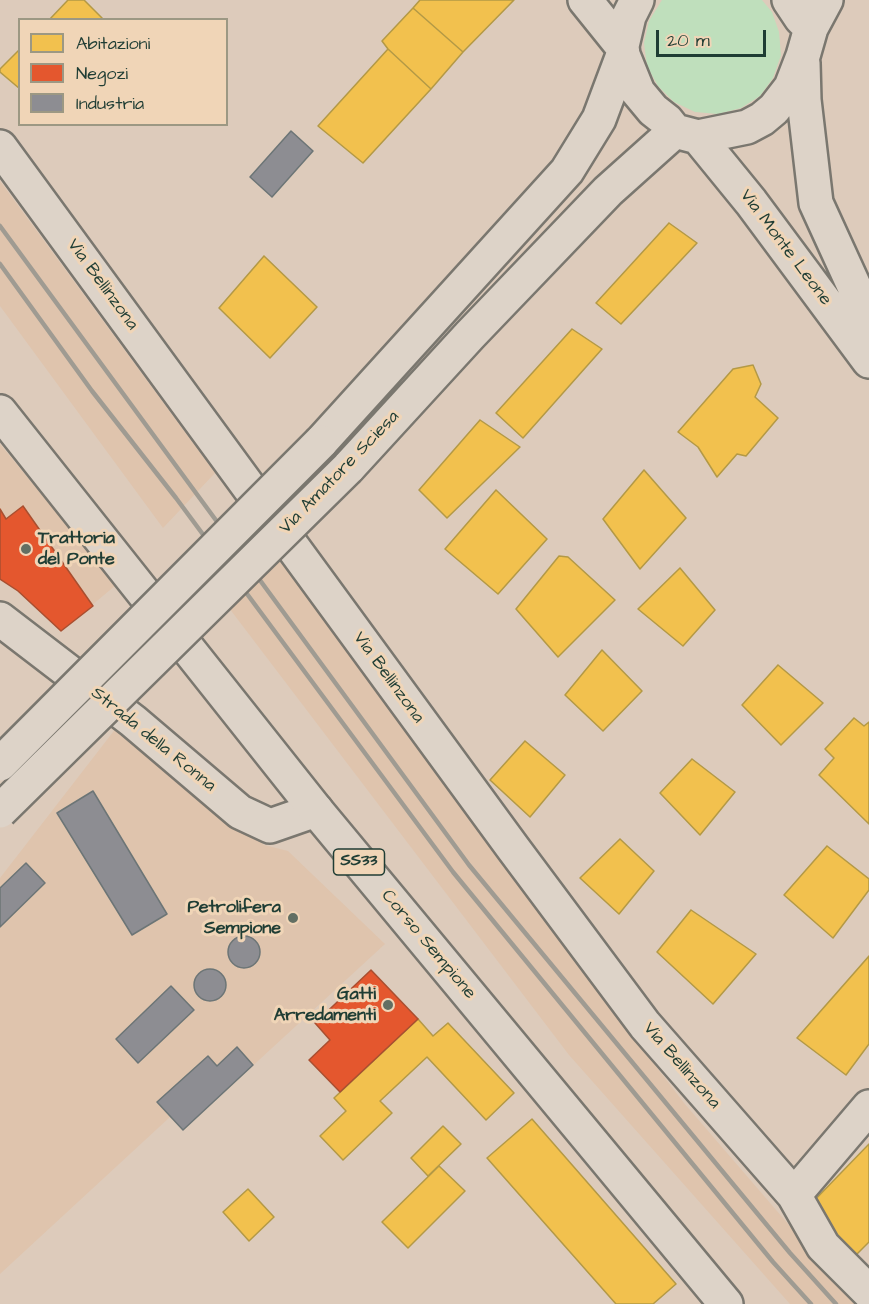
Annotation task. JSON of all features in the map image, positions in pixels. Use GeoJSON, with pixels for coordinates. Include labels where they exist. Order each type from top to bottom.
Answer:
{"type":"FeatureCollection","features":[{"type":"Feature","properties":{"kind":"street"},"geometry":{"type":"LineString","coordinates":[[585,0],[623,51]]}},
{"type":"Feature","properties":{"kind":"street","name":"Via Amatore Sciesa"},"geometry":{"type":"LineString","coordinates":[[0,764],[321,442],[567,171],[599,119],[623,51],[629,16],[637,0]]}},
{"type":"Feature","properties":{"kind":"street"},"geometry":{"type":"LineString","coordinates":[[687,134],[747,127],[774,109],[790,87],[813,28],[801,18],[789,0]]}},
{"type":"Feature","properties":{"kind":"street","name":"Via Monte Leone"},"geometry":{"type":"LineString","coordinates":[[813,28],[804,100],[816,203],[869,319]]}},
{"type":"Feature","properties":{"kind":"street","name":"Via Monte Leone"},"geometry":{"type":"LineString","coordinates":[[623,51],[638,92],[653,110],[687,134],[751,201],[869,361]]}},
{"type":"Feature","properties":{"kind":"street","name":"Via Amatore Sciesa"},"geometry":{"type":"LineString","coordinates":[[0,811],[348,468],[470,335],[608,191],[687,134]]}},
{"type":"Feature","properties":{"kind":"street","name":"Via Bellinzona"},"geometry":{"type":"LineString","coordinates":[[0,147],[638,1016],[794,1195],[823,1246],[869,1293]]}},
{"type":"Feature","properties":{"kind":"street","name":"Corso Sempione"},"geometry":{"type":"LineString","coordinates":[[0,412],[316,810],[718,1300]]}},
{"type":"Feature","properties":{"kind":"street","name":"Strada della Ronna"},"geometry":{"type":"LineString","coordinates":[[0,619],[133,721],[240,812],[270,826],[316,810]]}},
{"type":"Feature","properties":{"kind":"street"},"geometry":{"type":"LineString","coordinates":[[794,1195],[869,1107]]}},
{"type":"Feature","properties":{"kind":"shaded area"},"geometry":{"type":"Polygon","coordinates":[[[0,181],[215,473],[163,528],[0,306],[0,181]]]}},
{"type":"Feature","properties":{"kind":"shaded area"},"geometry":{"type":"Polygon","coordinates":[[[0,444],[116,585],[61,631],[18,591],[0,579],[0,444]]]}},
{"type":"Feature","properties":{"kind":"shaded area"},"geometry":{"type":"Polygon","coordinates":[[[280,552],[579,966],[684,1103],[857,1304],[790,1304],[569,1055],[229,608],[280,552]]]}},
{"type":"Feature","properties":{"kind":"shaded area"},"geometry":{"type":"Polygon","coordinates":[[[120,723],[264,845],[288,851],[385,944],[183,1130],[170,1117],[0,1274],[0,878],[120,723]]]}},
{"type":"Feature","properties":{"kind":"green space"},"geometry":{"type":"Polygon","coordinates":[[[662,0],[762,0],[772,12],[779,32],[781,55],[773,78],[760,96],[741,108],[718,114],[695,112],[674,102],[658,86],[647,66],[644,43],[649,21],[662,0]]]}},
{"type":"Feature","properties":{"kind":"building: Abitazioni"},"geometry":{"type":"Polygon","coordinates":[[[68,0],[84,0],[102,18],[51,18],[68,0]]]}},
{"type":"Feature","properties":{"kind":"building: Abitazioni"},"geometry":{"type":"Polygon","coordinates":[[[420,0],[514,0],[463,52],[413,8],[420,0]]]}},
{"type":"Feature","properties":{"kind":"building: Abitazioni"},"geometry":{"type":"Polygon","coordinates":[[[413,8],[463,52],[431,89],[382,41],[413,8]]]}},
{"type":"Feature","properties":{"kind":"building: Abitazioni"},"geometry":{"type":"Polygon","coordinates":[[[388,49],[431,89],[363,163],[318,126],[388,49]]]}},
{"type":"Feature","properties":{"kind":"building: Abitazioni"},"geometry":{"type":"Polygon","coordinates":[[[18,51],[18,87],[0,72],[0,69],[18,51]]]}},
{"type":"Feature","properties":{"kind":"building: Abitazioni"},"geometry":{"type":"Polygon","coordinates":[[[669,223],[697,243],[621,324],[596,303],[669,223]]]}},
{"type":"Feature","properties":{"kind":"building: Abitazioni"},"geometry":{"type":"Polygon","coordinates":[[[264,256],[317,307],[270,358],[219,308],[264,256]]]}},
{"type":"Feature","properties":{"kind":"building: Abitazioni"},"geometry":{"type":"Polygon","coordinates":[[[572,329],[602,349],[523,438],[496,413],[572,329]]]}},
{"type":"Feature","properties":{"kind":"building: Abitazioni"},"geometry":{"type":"Polygon","coordinates":[[[753,365],[761,384],[755,397],[778,418],[746,456],[737,454],[717,477],[698,447],[678,432],[733,369],[753,365]]]}},
{"type":"Feature","properties":{"kind":"building: Abitazioni"},"geometry":{"type":"Polygon","coordinates":[[[480,420],[520,447],[447,518],[419,490],[480,420]]]}},
{"type":"Feature","properties":{"kind":"building: Abitazioni"},"geometry":{"type":"Polygon","coordinates":[[[644,470],[686,518],[640,569],[603,519],[644,470]]]}},
{"type":"Feature","properties":{"kind":"building: Abitazioni"},"geometry":{"type":"Polygon","coordinates":[[[496,490],[547,539],[498,594],[445,549],[496,490]]]}},
{"type":"Feature","properties":{"kind":"building: Abitazioni"},"geometry":{"type":"Polygon","coordinates":[[[559,556],[568,557],[615,600],[558,657],[516,609],[559,556]]]}},
{"type":"Feature","properties":{"kind":"building: Abitazioni"},"geometry":{"type":"Polygon","coordinates":[[[680,568],[715,610],[683,646],[638,609],[680,568]]]}},
{"type":"Feature","properties":{"kind":"building: Abitazioni"},"geometry":{"type":"Polygon","coordinates":[[[602,650],[642,691],[603,731],[565,695],[602,650]]]}},
{"type":"Feature","properties":{"kind":"building: Abitazioni"},"geometry":{"type":"Polygon","coordinates":[[[778,665],[823,703],[781,745],[742,705],[778,665]]]}},
{"type":"Feature","properties":{"kind":"building: Abitazioni"},"geometry":{"type":"Polygon","coordinates":[[[854,718],[864,726],[869,722],[869,824],[819,775],[834,758],[825,749],[854,718]]]}},
{"type":"Feature","properties":{"kind":"building: Abitazioni"},"geometry":{"type":"Polygon","coordinates":[[[525,741],[565,775],[530,817],[490,780],[525,741]]]}},
{"type":"Feature","properties":{"kind":"building: Abitazioni"},"geometry":{"type":"Polygon","coordinates":[[[692,759],[735,792],[700,835],[660,793],[692,759]]]}},
{"type":"Feature","properties":{"kind":"building: Abitazioni"},"geometry":{"type":"Polygon","coordinates":[[[620,839],[654,871],[619,914],[580,878],[620,839]]]}},
{"type":"Feature","properties":{"kind":"building: Abitazioni"},"geometry":{"type":"Polygon","coordinates":[[[827,846],[869,879],[869,890],[833,938],[784,895],[827,846]]]}},
{"type":"Feature","properties":{"kind":"building: Abitazioni"},"geometry":{"type":"Polygon","coordinates":[[[691,910],[756,954],[713,1004],[657,952],[691,910]]]}},
{"type":"Feature","properties":{"kind":"building: Abitazioni"},"geometry":{"type":"Polygon","coordinates":[[[869,956],[869,1044],[846,1075],[797,1038],[869,956]]]}},
{"type":"Feature","properties":{"kind":"building: Abitazioni"},"geometry":{"type":"Polygon","coordinates":[[[418,1019],[433,1036],[448,1023],[514,1093],[486,1120],[427,1057],[380,1101],[392,1113],[343,1160],[320,1136],[346,1111],[334,1098],[418,1019]]]}},
{"type":"Feature","properties":{"kind":"building: Abitazioni"},"geometry":{"type":"Polygon","coordinates":[[[532,1119],[676,1284],[653,1304],[616,1304],[487,1158],[532,1119]]]}},
{"type":"Feature","properties":{"kind":"building: Abitazioni"},"geometry":{"type":"Polygon","coordinates":[[[443,1126],[461,1144],[428,1176],[411,1158],[443,1126]]]}},
{"type":"Feature","properties":{"kind":"building: Abitazioni"},"geometry":{"type":"Polygon","coordinates":[[[869,1144],[869,1242],[851,1260],[807,1208],[869,1144]]]}},
{"type":"Feature","properties":{"kind":"building: Abitazioni"},"geometry":{"type":"Polygon","coordinates":[[[439,1166],[465,1191],[408,1248],[382,1222],[439,1166]]]}},
{"type":"Feature","properties":{"kind":"building: Abitazioni"},"geometry":{"type":"Polygon","coordinates":[[[248,1189],[274,1217],[249,1241],[223,1212],[248,1189]]]}},
{"type":"Feature","properties":{"kind":"building: Negozi","name":"Trattoria del Ponte"},"geometry":{"type":"Polygon","coordinates":[[[23,506],[93,606],[61,631],[18,591],[0,579],[0,509],[6,519],[23,506]]]}},
{"type":"Feature","properties":{"kind":"building: Negozi"},"geometry":{"type":"Polygon","coordinates":[[[371,970],[418,1019],[340,1092],[309,1060],[330,1040],[315,1023],[371,970]]]}},
{"type":"Feature","properties":{"kind":"building: Industria"},"geometry":{"type":"Polygon","coordinates":[[[291,131],[313,151],[272,197],[250,177],[291,131]]]}},
{"type":"Feature","properties":{"kind":"building: Industria"},"geometry":{"type":"Polygon","coordinates":[[[93,791],[167,914],[132,935],[57,813],[93,791]]]}},
{"type":"Feature","properties":{"kind":"building: Industria"},"geometry":{"type":"Polygon","coordinates":[[[26,863],[45,883],[0,927],[0,888],[26,863]]]}},
{"type":"Feature","properties":{"kind":"building: Industria"},"geometry":{"type":"Polygon","coordinates":[[[244,936],[255,941],[260,952],[255,963],[244,968],[233,963],[228,952],[233,941],[244,936]]]}},
{"type":"Feature","properties":{"kind":"building: Industria"},"geometry":{"type":"Polygon","coordinates":[[[210,969],[221,974],[226,985],[221,996],[210,1001],[199,996],[194,985],[199,974],[210,969]]]}},
{"type":"Feature","properties":{"kind":"building: Industria"},"geometry":{"type":"Polygon","coordinates":[[[171,986],[194,1010],[138,1063],[116,1039],[171,986]]]}},
{"type":"Feature","properties":{"kind":"building: Industria"},"geometry":{"type":"Polygon","coordinates":[[[237,1047],[253,1065],[183,1130],[157,1102],[208,1056],[217,1066],[237,1047]]]}},
{"type":"Feature","properties":{"kind":"railway"},"geometry":{"type":"LineString","coordinates":[[0,226],[469,865],[790,1253],[836,1304]]}},
{"type":"Feature","properties":{"kind":"railway"},"geometry":{"type":"LineString","coordinates":[[0,264],[92,391],[176,498],[453,872],[773,1262],[811,1304]]}},
{"type":"Feature","properties":{"kind":"place","name":"Trattoria del Ponte"},"geometry":{"type":"Point","coordinates":[26,549]}},
{"type":"Feature","properties":{"kind":"place","name":"Petrolifera Sempione"},"geometry":{"type":"Point","coordinates":[293,918]}},
{"type":"Feature","properties":{"kind":"place","name":"Gatti Arredamenti"},"geometry":{"type":"Point","coordinates":[388,1005]}}]}
